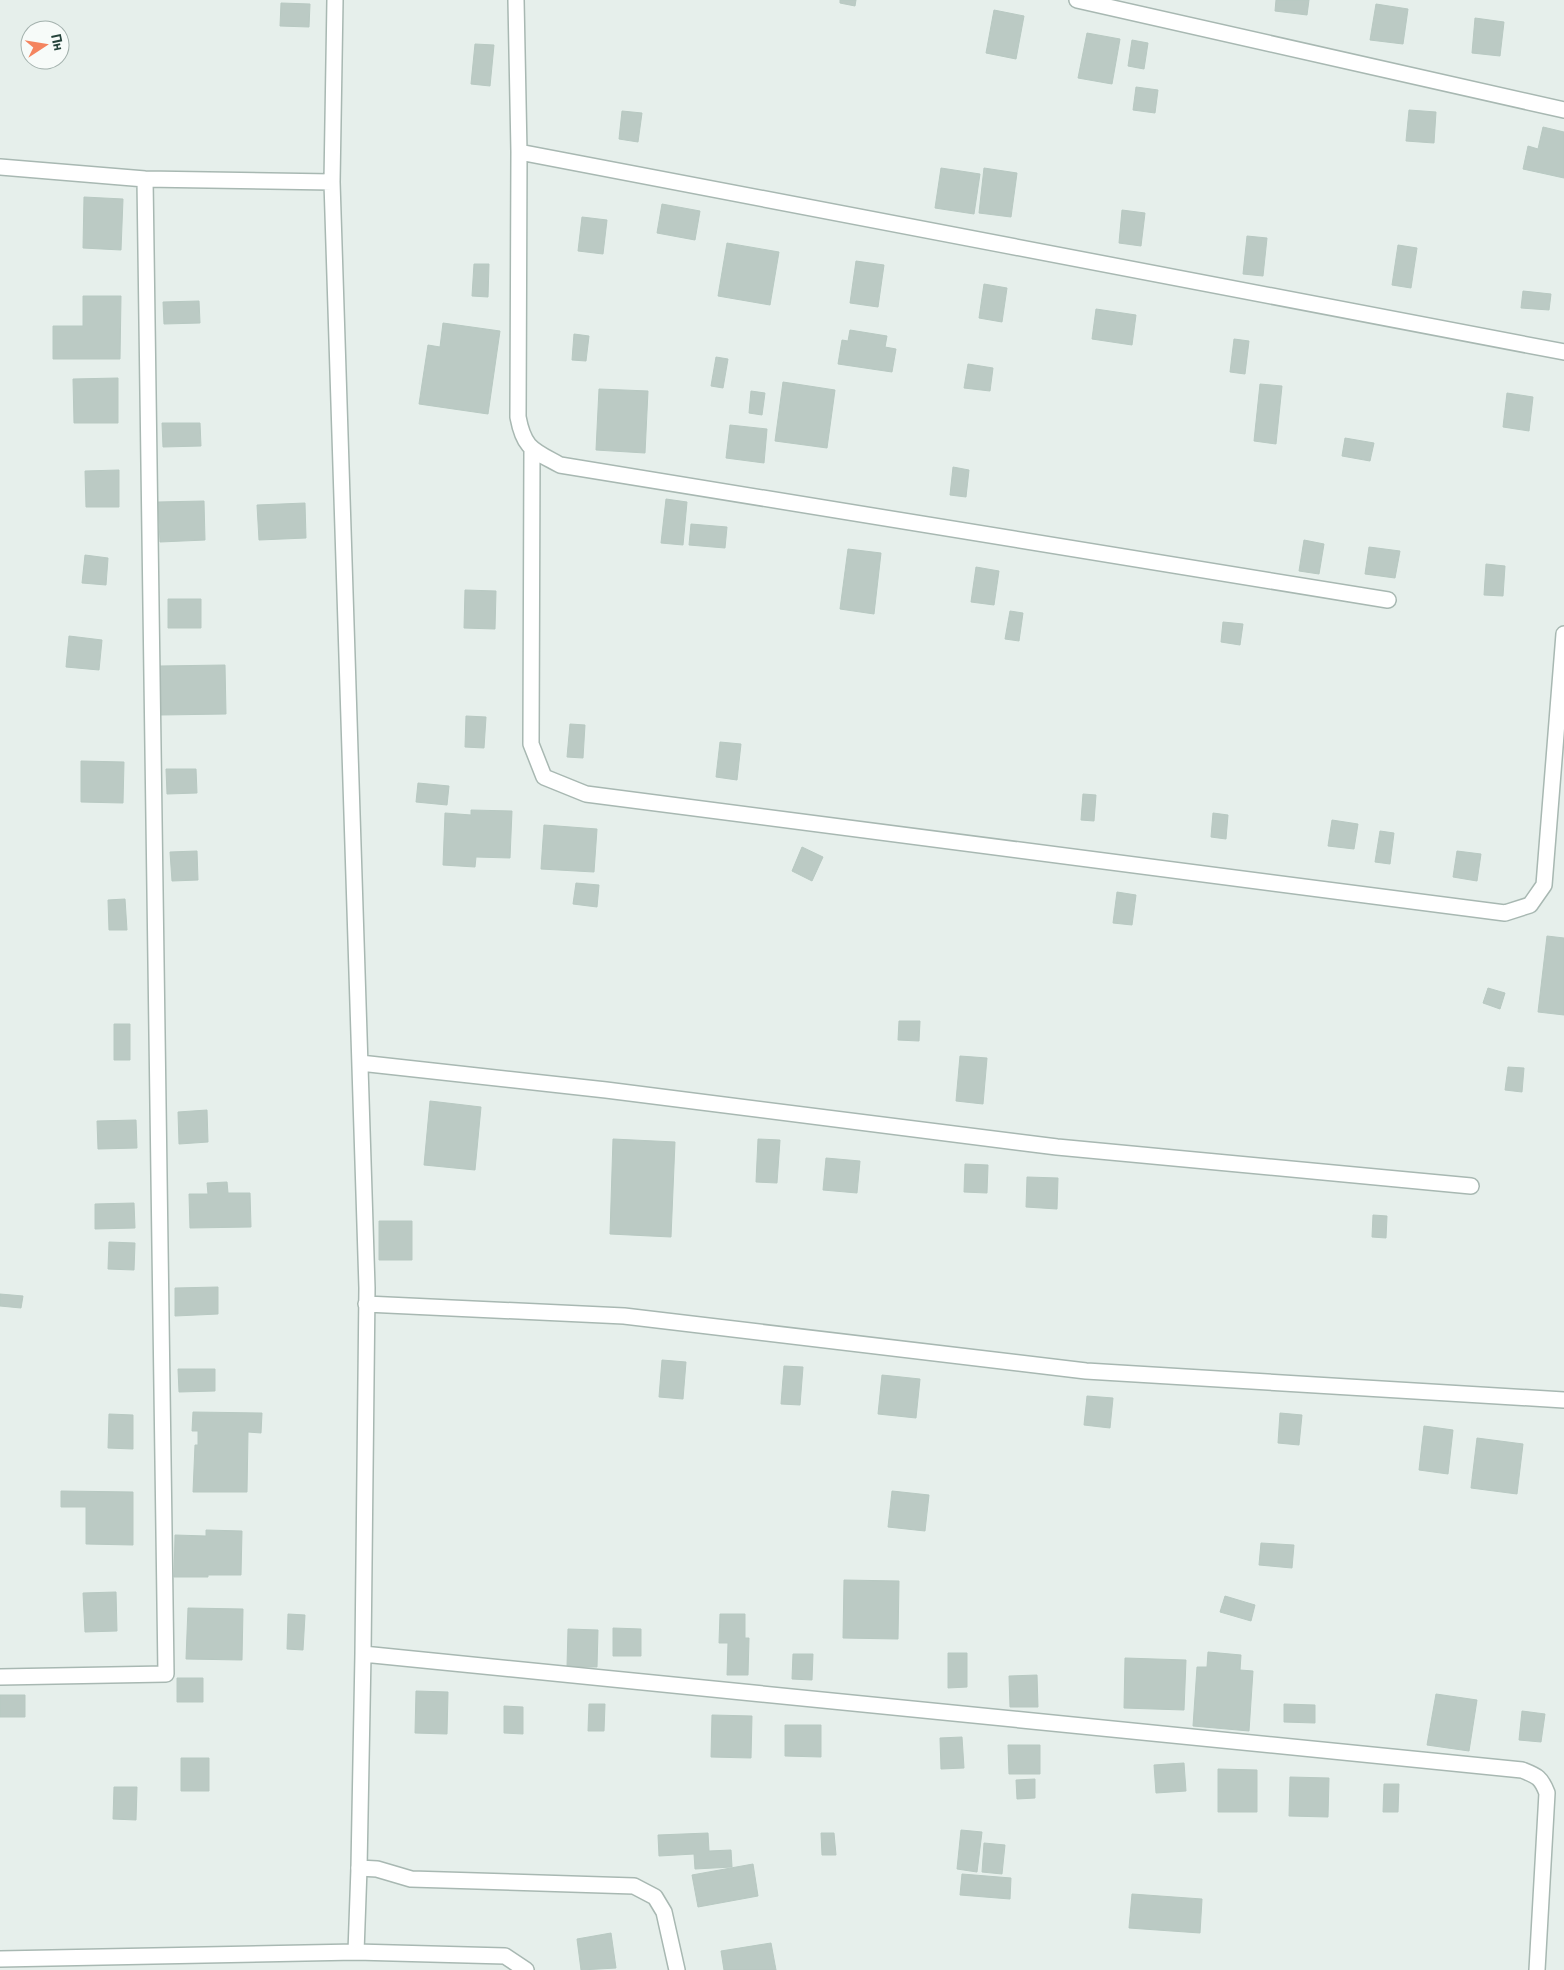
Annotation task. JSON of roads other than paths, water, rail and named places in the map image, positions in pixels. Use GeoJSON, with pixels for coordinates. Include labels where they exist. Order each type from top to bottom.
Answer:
{"type":"FeatureCollection","features":[{"type":"Feature","properties":{"kind":"street"},"geometry":{"type":"LineString","coordinates":[[335,0],[332,182],[366,1304],[363,1654],[356,1952]]}},
{"type":"Feature","properties":{"kind":"street"},"geometry":{"type":"LineString","coordinates":[[516,0],[518,416],[521,436],[532,450],[560,465],[1388,600]]}},
{"type":"Feature","properties":{"kind":"street"},"geometry":{"type":"LineString","coordinates":[[1077,0],[1564,110]]}},
{"type":"Feature","properties":{"kind":"street"},"geometry":{"type":"LineString","coordinates":[[518,152],[1564,352]]}},
{"type":"Feature","properties":{"kind":"street"},"geometry":{"type":"LineString","coordinates":[[0,167],[145,179],[332,182]]}},
{"type":"Feature","properties":{"kind":"street"},"geometry":{"type":"LineString","coordinates":[[0,1677],[166,1674],[145,179]]}},
{"type":"Feature","properties":{"kind":"street"},"geometry":{"type":"LineString","coordinates":[[532,450],[530,744],[544,777],[586,794],[1505,913],[1530,905],[1544,886],[1564,634]]}},
{"type":"Feature","properties":{"kind":"street"},"geometry":{"type":"LineString","coordinates":[[360,1063],[616,1092],[1057,1147],[1472,1186]]}},
{"type":"Feature","properties":{"kind":"street"},"geometry":{"type":"LineString","coordinates":[[366,1304],[624,1316],[1086,1371],[1564,1400]]}},
{"type":"Feature","properties":{"kind":"street"},"geometry":{"type":"LineString","coordinates":[[363,1654],[1522,1770],[1542,1781],[1547,1793],[1537,1970]]}},
{"type":"Feature","properties":{"kind":"street"},"geometry":{"type":"LineString","coordinates":[[358,1868],[377,1868],[411,1879],[634,1886],[655,1897],[664,1912],[677,1970]]}},
{"type":"Feature","properties":{"kind":"street"},"geometry":{"type":"LineString","coordinates":[[0,1959],[356,1952],[505,1956],[526,1970]]}}]}
